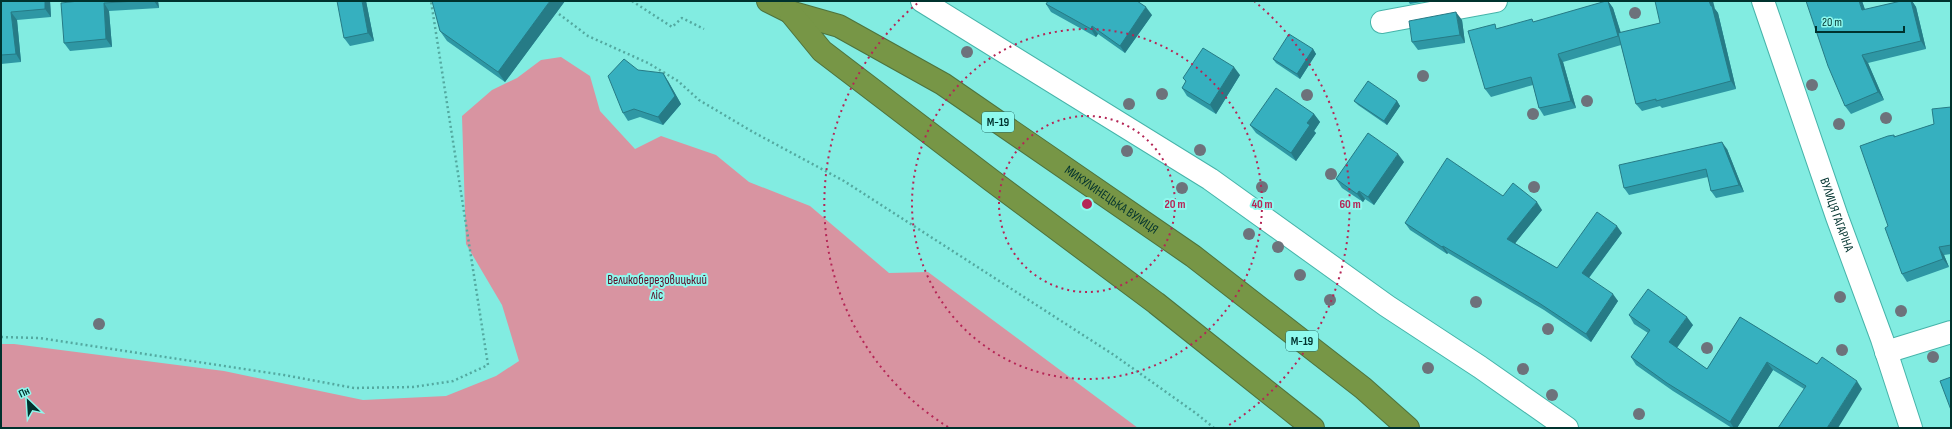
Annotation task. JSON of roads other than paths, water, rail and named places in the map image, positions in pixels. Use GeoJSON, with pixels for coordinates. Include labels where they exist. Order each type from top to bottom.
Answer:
{"type":"FeatureCollection","features":[{"type":"Feature","properties":{"kind":"highway","name":"МИКУЛИНЕЦЬКА ВУЛИЦЯ"},"geometry":{"type":"LineString","coordinates":[[768,1],[790,12],[840,26],[943,84],[1193,256],[1363,388],[1408,428]]}},
{"type":"Feature","properties":{"kind":"highway","name":"МИКУЛИНЕЦЬКА ВУЛИЦЯ"},"geometry":{"type":"LineString","coordinates":[[790,12],[822,51],[1156,303],[1313,428]]}},
{"type":"Feature","properties":{"kind":"street"},"geometry":{"type":"LineString","coordinates":[[922,1],[1210,179],[1387,306],[1480,367],[1567,428]]}},
{"type":"Feature","properties":{"kind":"street"},"geometry":{"type":"LineString","coordinates":[[1382,22],[1496,1]]}},
{"type":"Feature","properties":{"kind":"street","name":"ВУЛИЦЯ ГАГАРІНА"},"geometry":{"type":"LineString","coordinates":[[1763,1],[1837,217],[1886,352],[1911,428]]}},
{"type":"Feature","properties":{"kind":"street"},"geometry":{"type":"LineString","coordinates":[[1886,352],[1951,332]]}},
{"type":"Feature","properties":{"kind":"park label","name":"Великоберезовицький ліс"},"geometry":{"type":"Point","coordinates":[657,288]}}]}
